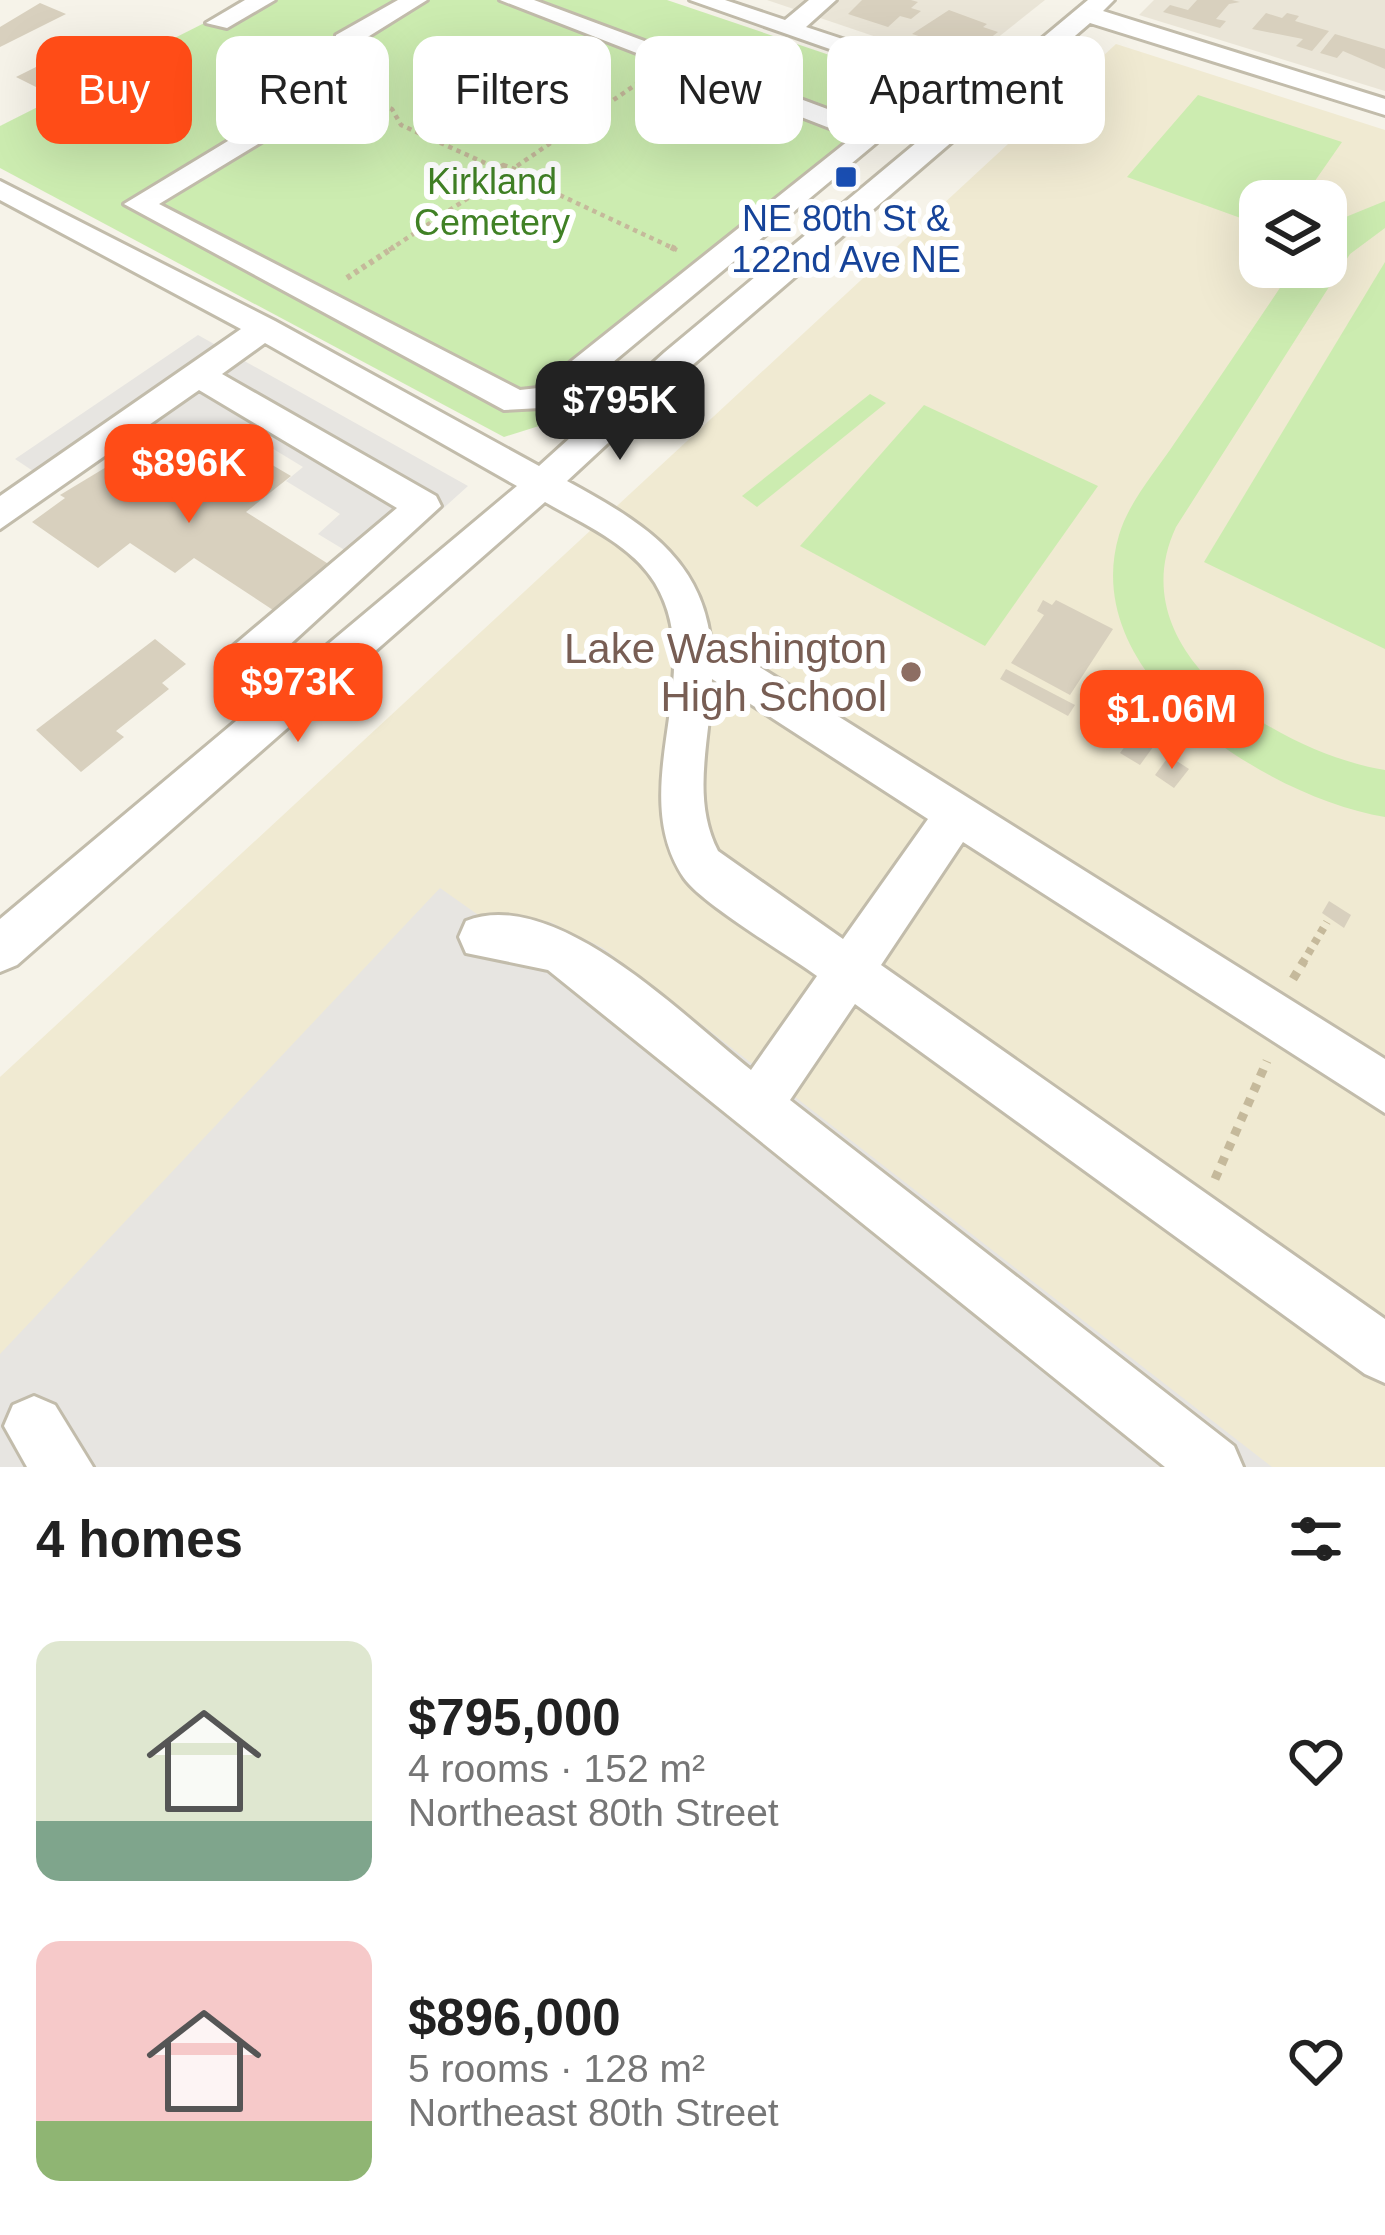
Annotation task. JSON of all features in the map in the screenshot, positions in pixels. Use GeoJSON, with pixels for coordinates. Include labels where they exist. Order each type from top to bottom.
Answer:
{"type":"FeatureCollection","features":[{"type":"Feature","properties":{"kind":"street"},"geometry":{"type":"LineString","coordinates":[[218,23],[263,0]]}},
{"type":"Feature","properties":{"kind":"street"},"geometry":{"type":"LineString","coordinates":[[351,36],[415,0]]}},
{"type":"Feature","properties":{"kind":"street"},"geometry":{"type":"LineString","coordinates":[[512,0],[635,46]]}},
{"type":"Feature","properties":{"kind":"street"},"geometry":{"type":"LineString","coordinates":[[702,0],[827,42]]}},
{"type":"Feature","properties":{"kind":"street"},"geometry":{"type":"LineString","coordinates":[[788,29],[824,0]]}},
{"type":"Feature","properties":{"kind":"street"},"geometry":{"type":"LineString","coordinates":[[1060,36],[1094,7],[1385,107]]}},
{"type":"Feature","properties":{"kind":"street"},"geometry":{"type":"LineString","coordinates":[[240,144],[138,204],[516,402],[547,400],[862,143],[856,129],[803,109]]}},
{"type":"Feature","properties":{"kind":"street"},"geometry":{"type":"LineString","coordinates":[[0,949],[932,144]]}},
{"type":"Feature","properties":{"kind":"street"},"geometry":{"type":"LineString","coordinates":[[2,192],[264,328],[628,532],[673,579],[697,648],[679,823],[685,843],[702,866],[1385,1354]]}},
{"type":"Feature","properties":{"kind":"street"},"geometry":{"type":"LineString","coordinates":[[0,515],[264,328]]}},
{"type":"Feature","properties":{"kind":"street"},"geometry":{"type":"LineString","coordinates":[[198,375],[423,506],[245,659],[288,703]]}},
{"type":"Feature","properties":{"kind":"street"},"geometry":{"type":"LineString","coordinates":[[697,648],[1385,1088]]}},
{"type":"Feature","properties":{"kind":"street"},"geometry":{"type":"LineString","coordinates":[[756,1106],[955,817]]}},
{"type":"Feature","properties":{"kind":"street"},"geometry":{"type":"LineString","coordinates":[[483,937],[558,949],[1213,1467]]}},
{"type":"Feature","properties":{"kind":"path"},"geometry":{"type":"LineString","coordinates":[[389,108],[400,125],[496,168],[517,166],[635,85]]}},
{"type":"Feature","properties":{"kind":"path"},"geometry":{"type":"LineString","coordinates":[[517,166],[519,176]]}},
{"type":"Feature","properties":{"kind":"path"},"geometry":{"type":"LineString","coordinates":[[496,168],[497,179]]}},
{"type":"Feature","properties":{"kind":"path"},"geometry":{"type":"LineString","coordinates":[[317,298],[497,179],[519,176],[711,266]]}},
{"type":"Feature","properties":{"kind":"path"},"geometry":{"type":"LineString","coordinates":[[1294,971],[1327,922]]}},
{"type":"Feature","properties":{"kind":"path"},"geometry":{"type":"LineString","coordinates":[[1208,1196],[1272,1048]]}},
{"type":"Feature","properties":{"kind":"shaded area"},"geometry":{"type":"Polygon","coordinates":[[[767,0],[1045,0],[1000,36],[873,36],[767,0]]]}},
{"type":"Feature","properties":{"kind":"shaded area"},"geometry":{"type":"Polygon","coordinates":[[[1154,0],[1385,0],[1385,91],[1139,15],[1154,0]]]}},
{"type":"Feature","properties":{"kind":"shaded area","name":"Lake Washington High School"},"geometry":{"type":"Polygon","coordinates":[[[1116,44],[1385,130],[1385,1467],[0,1467],[0,1077],[1008,144],[1105,144],[1105,54],[1116,44]]]}},
{"type":"Feature","properties":{"kind":"shaded area"},"geometry":{"type":"Polygon","coordinates":[[[198,335],[468,486],[376,569],[318,534],[340,514],[286,481],[303,467],[242,430],[170,486],[112,449],[57,487],[15,459],[198,335]]]}},
{"type":"Feature","properties":{"kind":"shaded area"},"geometry":{"type":"Polygon","coordinates":[[[440,888],[484,919],[550,922],[603,948],[1272,1467],[0,1467],[0,1354],[440,888]]]}},
{"type":"Feature","properties":{"kind":"green space","name":"Kirkland Cemetery"},"geometry":{"type":"Polygon","coordinates":[[[250,0],[667,0],[773,36],[635,36],[635,144],[803,144],[803,46],[827,54],[827,144],[873,144],[539,426],[504,437],[0,168],[0,126],[36,108],[36,144],[192,144],[192,36],[179,36],[250,0]]]}},
{"type":"Feature","properties":{"kind":"green space"},"geometry":{"type":"Polygon","coordinates":[[[1198,95],[1342,142],[1316,180],[1239,180],[1239,217],[1127,177],[1198,95]]]}},
{"type":"Feature","properties":{"kind":"green space"},"geometry":{"type":"Polygon","coordinates":[[[1385,201],[1385,228],[1347,259],[1347,216],[1385,201]]]}},
{"type":"Feature","properties":{"kind":"green space"},"geometry":{"type":"Polygon","coordinates":[[[1385,262],[1385,649],[1204,562],[1385,262]]]}},
{"type":"Feature","properties":{"kind":"green space"},"geometry":{"type":"Polygon","coordinates":[[[1280,288],[1328,288],[1176,527],[1164,573],[1169,616],[1189,655],[1219,689],[1257,719],[1300,743],[1385,770],[1385,817],[1338,805],[1238,756],[1192,722],[1154,681],[1126,636],[1114,587],[1119,535],[1144,486],[1280,288]]]}},
{"type":"Feature","properties":{"kind":"green space"},"geometry":{"type":"Polygon","coordinates":[[[870,394],[886,403],[757,507],[742,496],[870,394]]]}},
{"type":"Feature","properties":{"kind":"green space"},"geometry":{"type":"Polygon","coordinates":[[[924,405],[1098,486],[985,646],[800,546],[924,405]]]}},
{"type":"Feature","properties":{"kind":"building"},"geometry":{"type":"Polygon","coordinates":[[[862,0],[911,0],[918,2],[911,8],[921,11],[911,19],[900,16],[888,27],[848,14],[862,0]]]}},
{"type":"Feature","properties":{"kind":"building"},"geometry":{"type":"Polygon","coordinates":[[[1197,0],[1240,2],[1229,4],[1216,19],[1226,21],[1220,28],[1163,12],[1170,5],[1188,10],[1197,0]]]}},
{"type":"Feature","properties":{"kind":"building"},"geometry":{"type":"Polygon","coordinates":[[[40,3],[66,14],[0,47],[0,27],[40,3]]]}},
{"type":"Feature","properties":{"kind":"building"},"geometry":{"type":"Polygon","coordinates":[[[949,10],[998,32],[993,36],[912,34],[949,10]]]}},
{"type":"Feature","properties":{"kind":"building"},"geometry":{"type":"Polygon","coordinates":[[[1266,13],[1299,16],[1295,21],[1329,31],[1312,51],[1296,46],[1303,39],[1252,29],[1266,13]]]}},
{"type":"Feature","properties":{"kind":"building"},"geometry":{"type":"Polygon","coordinates":[[[1335,34],[1385,49],[1385,69],[1343,51],[1337,58],[1320,53],[1335,34]]]}},
{"type":"Feature","properties":{"kind":"building"},"geometry":{"type":"Polygon","coordinates":[[[36,67],[36,87],[16,77],[36,67]]]}},
{"type":"Feature","properties":{"kind":"building"},"geometry":{"type":"Polygon","coordinates":[[[238,445],[291,476],[246,512],[330,565],[276,612],[194,558],[175,573],[130,543],[98,568],[32,522],[65,498],[60,495],[113,463],[169,499],[238,445]]]}},
{"type":"Feature","properties":{"kind":"building"},"geometry":{"type":"Polygon","coordinates":[[[1043,600],[1052,605],[1056,600],[1113,629],[1070,695],[1011,663],[1044,615],[1037,611],[1043,600]]]}},
{"type":"Feature","properties":{"kind":"building"},"geometry":{"type":"Polygon","coordinates":[[[155,639],[186,664],[162,683],[169,689],[116,731],[124,737],[81,772],[36,730],[155,639]]]}},
{"type":"Feature","properties":{"kind":"building"},"geometry":{"type":"Polygon","coordinates":[[[1006,669],[1075,705],[1068,716],[1000,679],[1006,669]]]}},
{"type":"Feature","properties":{"kind":"building"},"geometry":{"type":"Polygon","coordinates":[[[1100,712],[1120,724],[1104,744],[1084,732],[1100,712]]]}},
{"type":"Feature","properties":{"kind":"building"},"geometry":{"type":"Polygon","coordinates":[[[1134,734],[1153,747],[1140,765],[1120,753],[1134,734]]]}},
{"type":"Feature","properties":{"kind":"building"},"geometry":{"type":"Polygon","coordinates":[[[1169,756],[1189,769],[1174,788],[1155,775],[1169,756]]]}},
{"type":"Feature","properties":{"kind":"building"},"geometry":{"type":"Polygon","coordinates":[[[1329,901],[1351,915],[1344,928],[1322,913],[1329,901]]]}},
{"type":"Feature","properties":{"kind":"place","name":"NE 80th St & 122nd Ave NE"},"geometry":{"type":"Point","coordinates":[846,177]}},
{"type":"Feature","properties":{"kind":"place","name":"Lake Washington High School"},"geometry":{"type":"Point","coordinates":[911,672]}}]}
